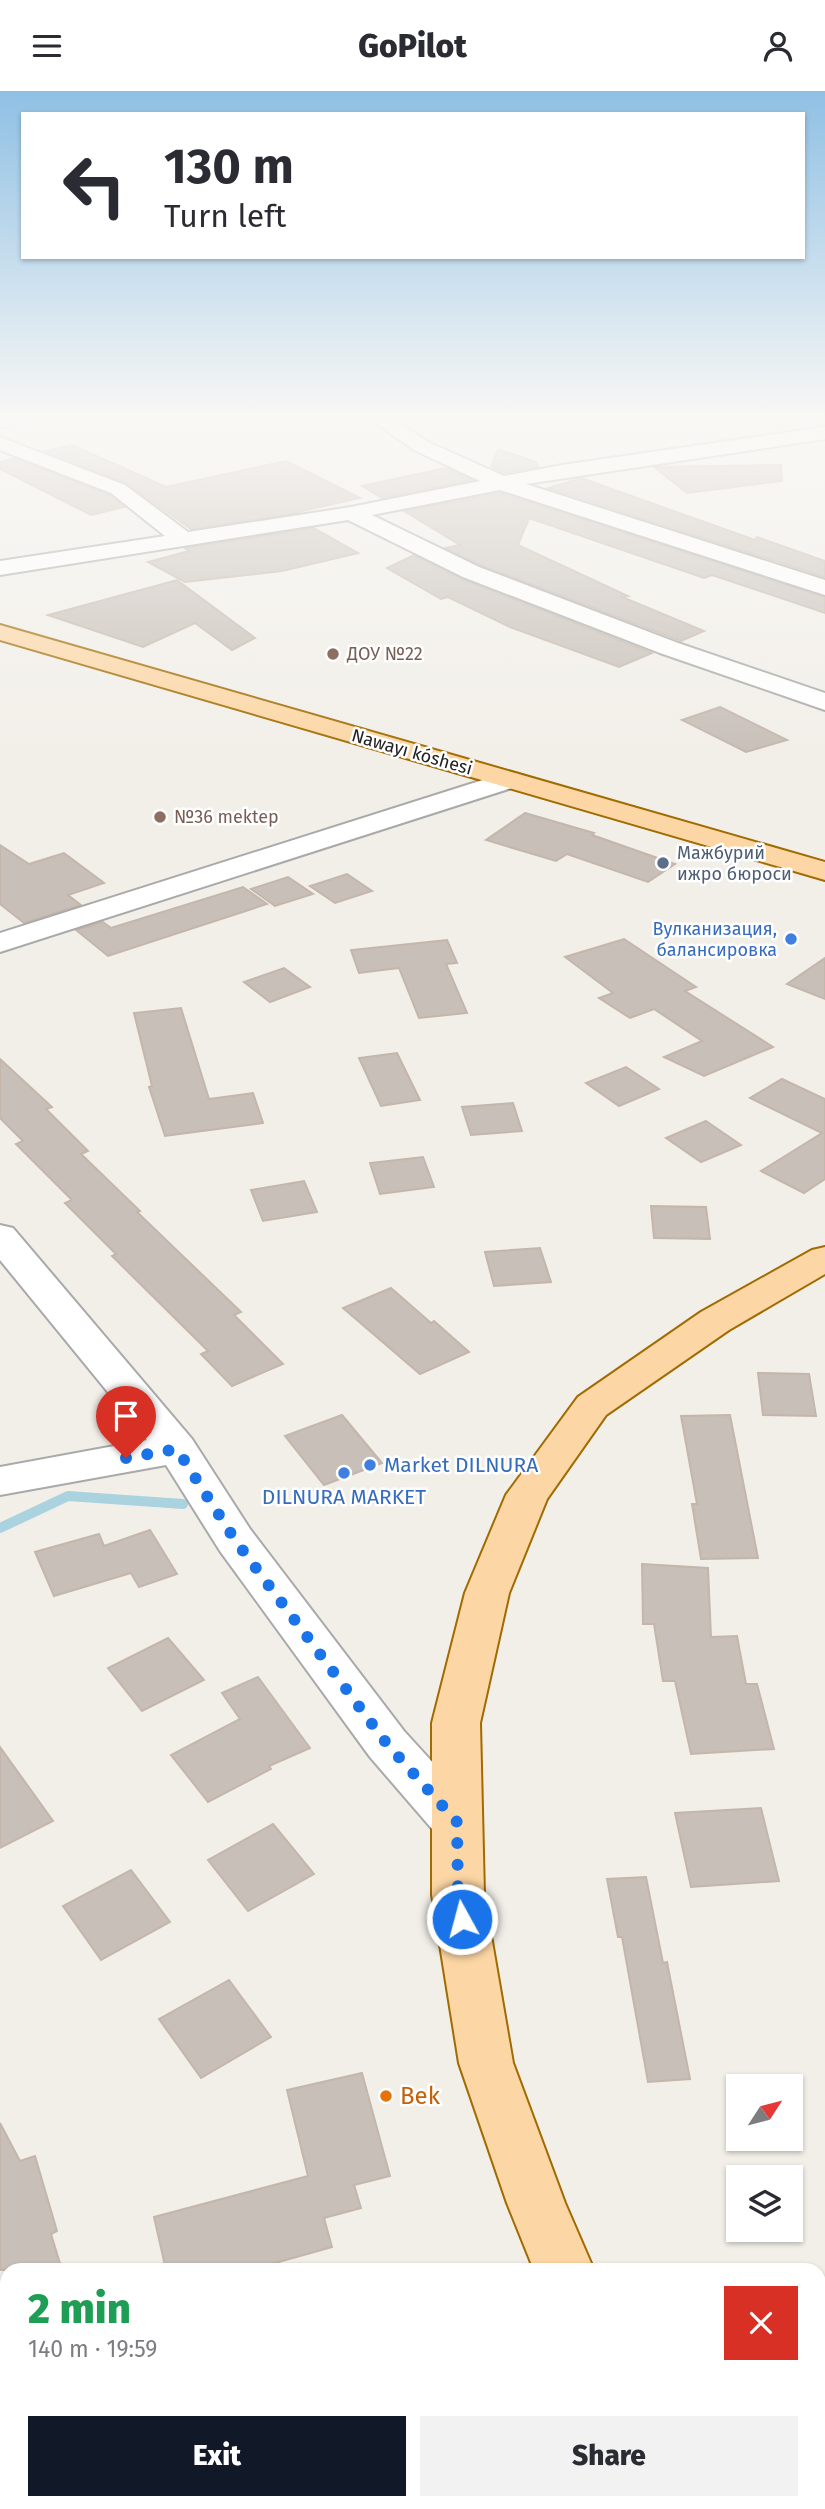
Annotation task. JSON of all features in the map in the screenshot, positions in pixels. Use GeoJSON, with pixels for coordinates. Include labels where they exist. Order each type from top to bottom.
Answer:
{"type":"FeatureCollection","features":[{"type":"Feature","properties":{"kind":"main road","name":"Nawayı kóshesi"},"geometry":{"type":"LineString","coordinates":[[0,632],[825,871]]}},
{"type":"Feature","properties":{"kind":"main road"},"geometry":{"type":"LineString","coordinates":[[561,2263],[536,2203],[486,2063],[458,1895],[456,1724],[487,1593],[527,1495],[592,1406],[715,1321],[825,1258]]}},
{"type":"Feature","properties":{"kind":"street"},"geometry":{"type":"LineString","coordinates":[[175,533],[182,538]]}},
{"type":"Feature","properties":{"kind":"street"},"geometry":{"type":"LineString","coordinates":[[0,568],[217,533]]}},
{"type":"Feature","properties":{"kind":"street"},"geometry":{"type":"LineString","coordinates":[[391,533],[471,572],[669,648],[825,702]]}},
{"type":"Feature","properties":{"kind":"street"},"geometry":{"type":"LineString","coordinates":[[654,533],[825,588]]}},
{"type":"Feature","properties":{"kind":"street"},"geometry":{"type":"LineString","coordinates":[[0,943],[508,780]]}},
{"type":"Feature","properties":{"kind":"street"},"geometry":{"type":"LineString","coordinates":[[0,1236],[177,1449],[235,1540],[379,1734],[457,1822]]}},
{"type":"Feature","properties":{"kind":"street"},"geometry":{"type":"LineString","coordinates":[[0,1481],[177,1449]]}},
{"type":"Feature","properties":{"kind":"building"},"geometry":{"type":"Polygon","coordinates":[[[283,533],[323,533],[358,553],[282,571],[185,582],[148,562],[189,551],[185,548],[283,533]]]}},
{"type":"Feature","properties":{"kind":"building"},"geometry":{"type":"Polygon","coordinates":[[[440,533],[523,533],[518,545],[628,596],[622,597],[704,631],[681,641],[480,565],[446,548],[460,545],[440,533]]]}},
{"type":"Feature","properties":{"kind":"building"},"geometry":{"type":"Polygon","coordinates":[[[572,533],[625,533],[825,597],[825,613],[712,575],[704,578],[572,533]]]}},
{"type":"Feature","properties":{"kind":"building"},"geometry":{"type":"Polygon","coordinates":[[[688,533],[735,533],[755,540],[757,537],[825,561],[825,577],[688,533]]]}},
{"type":"Feature","properties":{"kind":"building"},"geometry":{"type":"Polygon","coordinates":[[[414,555],[462,579],[652,653],[619,667],[510,627],[448,597],[441,599],[387,568],[414,555]]]}},
{"type":"Feature","properties":{"kind":"building"},"geometry":{"type":"Polygon","coordinates":[[[177,580],[255,638],[232,650],[195,623],[143,647],[48,615],[177,580]]]}},
{"type":"Feature","properties":{"kind":"building"},"geometry":{"type":"Polygon","coordinates":[[[720,707],[787,740],[746,752],[682,720],[720,707]]]}},
{"type":"Feature","properties":{"kind":"building"},"geometry":{"type":"Polygon","coordinates":[[[525,813],[594,833],[592,835],[675,864],[648,882],[567,854],[556,861],[486,840],[525,813]]]}},
{"type":"Feature","properties":{"kind":"building"},"geometry":{"type":"Polygon","coordinates":[[[0,845],[29,864],[64,853],[104,883],[68,895],[81,905],[24,923],[0,904],[0,845]]]}},
{"type":"Feature","properties":{"kind":"building"},"geometry":{"type":"Polygon","coordinates":[[[347,874],[372,891],[335,903],[310,886],[347,874]]]}},
{"type":"Feature","properties":{"kind":"building"},"geometry":{"type":"Polygon","coordinates":[[[288,877],[313,894],[275,906],[251,889],[288,877]]]}},
{"type":"Feature","properties":{"kind":"building"},"geometry":{"type":"Polygon","coordinates":[[[243,887],[267,904],[108,956],[76,930],[103,922],[111,928],[243,887]]]}},
{"type":"Feature","properties":{"kind":"building"},"geometry":{"type":"Polygon","coordinates":[[[624,939],[696,987],[685,991],[773,1047],[704,1076],[664,1057],[702,1041],[654,1009],[630,1018],[599,998],[613,993],[565,957],[624,939]]]}},
{"type":"Feature","properties":{"kind":"building"},"geometry":{"type":"Polygon","coordinates":[[[447,940],[457,963],[446,964],[467,1013],[419,1018],[399,968],[359,973],[351,950],[447,940]]]}},
{"type":"Feature","properties":{"kind":"building"},"geometry":{"type":"Polygon","coordinates":[[[825,958],[825,999],[787,984],[825,958]]]}},
{"type":"Feature","properties":{"kind":"building"},"geometry":{"type":"Polygon","coordinates":[[[284,968],[310,987],[270,1002],[244,982],[284,968]]]}},
{"type":"Feature","properties":{"kind":"building"},"geometry":{"type":"Polygon","coordinates":[[[181,1008],[209,1099],[253,1093],[263,1123],[165,1136],[149,1087],[152,1086],[134,1013],[181,1008]]]}},
{"type":"Feature","properties":{"kind":"building"},"geometry":{"type":"Polygon","coordinates":[[[397,1053],[420,1100],[381,1106],[359,1058],[397,1053]]]}},
{"type":"Feature","properties":{"kind":"building"},"geometry":{"type":"Polygon","coordinates":[[[0,1059],[52,1107],[46,1109],[88,1151],[81,1154],[241,1312],[234,1315],[283,1364],[232,1386],[201,1354],[208,1351],[112,1256],[116,1254],[65,1203],[72,1200],[16,1144],[23,1141],[0,1118],[0,1059]]]}},
{"type":"Feature","properties":{"kind":"building"},"geometry":{"type":"Polygon","coordinates":[[[626,1067],[659,1089],[619,1106],[586,1083],[626,1067]]]}},
{"type":"Feature","properties":{"kind":"building"},"geometry":{"type":"Polygon","coordinates":[[[782,1079],[825,1099],[825,1179],[804,1193],[761,1171],[822,1133],[750,1098],[782,1079]]]}},
{"type":"Feature","properties":{"kind":"building"},"geometry":{"type":"Polygon","coordinates":[[[513,1103],[522,1131],[471,1135],[462,1107],[513,1103]]]}},
{"type":"Feature","properties":{"kind":"building"},"geometry":{"type":"Polygon","coordinates":[[[706,1121],[741,1145],[701,1162],[666,1138],[706,1121]]]}},
{"type":"Feature","properties":{"kind":"building"},"geometry":{"type":"Polygon","coordinates":[[[423,1157],[434,1187],[380,1194],[370,1163],[423,1157]]]}},
{"type":"Feature","properties":{"kind":"building"},"geometry":{"type":"Polygon","coordinates":[[[304,1181],[317,1212],[263,1221],[251,1190],[304,1181]]]}},
{"type":"Feature","properties":{"kind":"building"},"geometry":{"type":"Polygon","coordinates":[[[651,1206],[706,1207],[710,1239],[654,1238],[651,1206]]]}},
{"type":"Feature","properties":{"kind":"building"},"geometry":{"type":"Polygon","coordinates":[[[540,1248],[551,1282],[494,1286],[485,1252],[540,1248]]]}},
{"type":"Feature","properties":{"kind":"building"},"geometry":{"type":"Polygon","coordinates":[[[391,1288],[469,1352],[420,1374],[343,1308],[391,1288]]]}},
{"type":"Feature","properties":{"kind":"building"},"geometry":{"type":"Polygon","coordinates":[[[758,1373],[809,1374],[816,1416],[763,1415],[758,1373]]]}},
{"type":"Feature","properties":{"kind":"building"},"geometry":{"type":"Polygon","coordinates":[[[342,1415],[382,1463],[324,1485],[285,1436],[342,1415]]]}},
{"type":"Feature","properties":{"kind":"building"},"geometry":{"type":"Polygon","coordinates":[[[730,1415],[758,1558],[701,1559],[692,1504],[697,1504],[681,1416],[730,1415]]]}},
{"type":"Feature","properties":{"kind":"building"},"geometry":{"type":"Polygon","coordinates":[[[150,1530],[177,1574],[139,1587],[131,1573],[54,1596],[35,1552],[99,1534],[104,1546],[150,1530]]]}},
{"type":"Feature","properties":{"kind":"building"},"geometry":{"type":"Polygon","coordinates":[[[642,1564],[708,1568],[711,1637],[737,1636],[746,1684],[757,1684],[774,1749],[691,1754],[675,1681],[663,1681],[654,1624],[643,1624],[642,1564]]]}},
{"type":"Feature","properties":{"kind":"building"},"geometry":{"type":"Polygon","coordinates":[[[168,1638],[204,1680],[142,1711],[108,1668],[168,1638]]]}},
{"type":"Feature","properties":{"kind":"building"},"geometry":{"type":"Polygon","coordinates":[[[258,1677],[310,1748],[269,1766],[271,1769],[208,1802],[171,1755],[240,1719],[222,1693],[258,1677]]]}},
{"type":"Feature","properties":{"kind":"building"},"geometry":{"type":"Polygon","coordinates":[[[0,1747],[53,1821],[0,1848],[0,1747]]]}},
{"type":"Feature","properties":{"kind":"building"},"geometry":{"type":"Polygon","coordinates":[[[761,1808],[779,1881],[691,1887],[675,1813],[761,1808]]]}},
{"type":"Feature","properties":{"kind":"building"},"geometry":{"type":"Polygon","coordinates":[[[273,1824],[314,1874],[248,1911],[208,1860],[273,1824]]]}},
{"type":"Feature","properties":{"kind":"building"},"geometry":{"type":"Polygon","coordinates":[[[131,1870],[170,1922],[101,1960],[63,1906],[131,1870]]]}},
{"type":"Feature","properties":{"kind":"building"},"geometry":{"type":"Polygon","coordinates":[[[646,1877],[663,1963],[667,1962],[690,2079],[648,2082],[622,1937],[618,1937],[607,1879],[646,1877]]]}},
{"type":"Feature","properties":{"kind":"building"},"geometry":{"type":"Polygon","coordinates":[[[229,1980],[271,2037],[201,2078],[159,2019],[229,1980]]]}},
{"type":"Feature","properties":{"kind":"building"},"geometry":{"type":"Polygon","coordinates":[[[362,2073],[390,2176],[354,2185],[361,2208],[324,2218],[332,2247],[275,2263],[164,2263],[154,2217],[308,2176],[287,2090],[362,2073]]]}},
{"type":"Feature","properties":{"kind":"building"},"geometry":{"type":"Polygon","coordinates":[[[0,2123],[20,2161],[35,2156],[57,2231],[51,2234],[60,2263],[0,2263],[0,2123]]]}},
{"type":"Feature","properties":{"kind":"waterway"},"geometry":{"type":"LineString","coordinates":[[0,1528],[68,1496],[183,1504]]}},
{"type":"Feature","properties":{"kind":"place","name":"ДОУ №22"},"geometry":{"type":"Point","coordinates":[333,654]}},
{"type":"Feature","properties":{"kind":"place","name":"№36 mektep"},"geometry":{"type":"Point","coordinates":[160,817]}},
{"type":"Feature","properties":{"kind":"place","name":"Мажбурий ижро бюроси"},"geometry":{"type":"Point","coordinates":[663,863]}},
{"type":"Feature","properties":{"kind":"place","name":"Вулканизация, балансировка"},"geometry":{"type":"Point","coordinates":[791,939]}},
{"type":"Feature","properties":{"kind":"place","name":"Market DILNURA"},"geometry":{"type":"Point","coordinates":[370,1465]}},
{"type":"Feature","properties":{"kind":"place","name":"DILNURA MARKET"},"geometry":{"type":"Point","coordinates":[344,1473]}},
{"type":"Feature","properties":{"kind":"place","name":"Bek"},"geometry":{"type":"Point","coordinates":[386,2096]}},
{"type":"Feature","properties":{"kind":"route"},"geometry":{"type":"LineString","coordinates":[[126,1458],[177,1449],[235,1540],[387,1744],[457,1822],[458,1895],[462,1919]]}}]}
